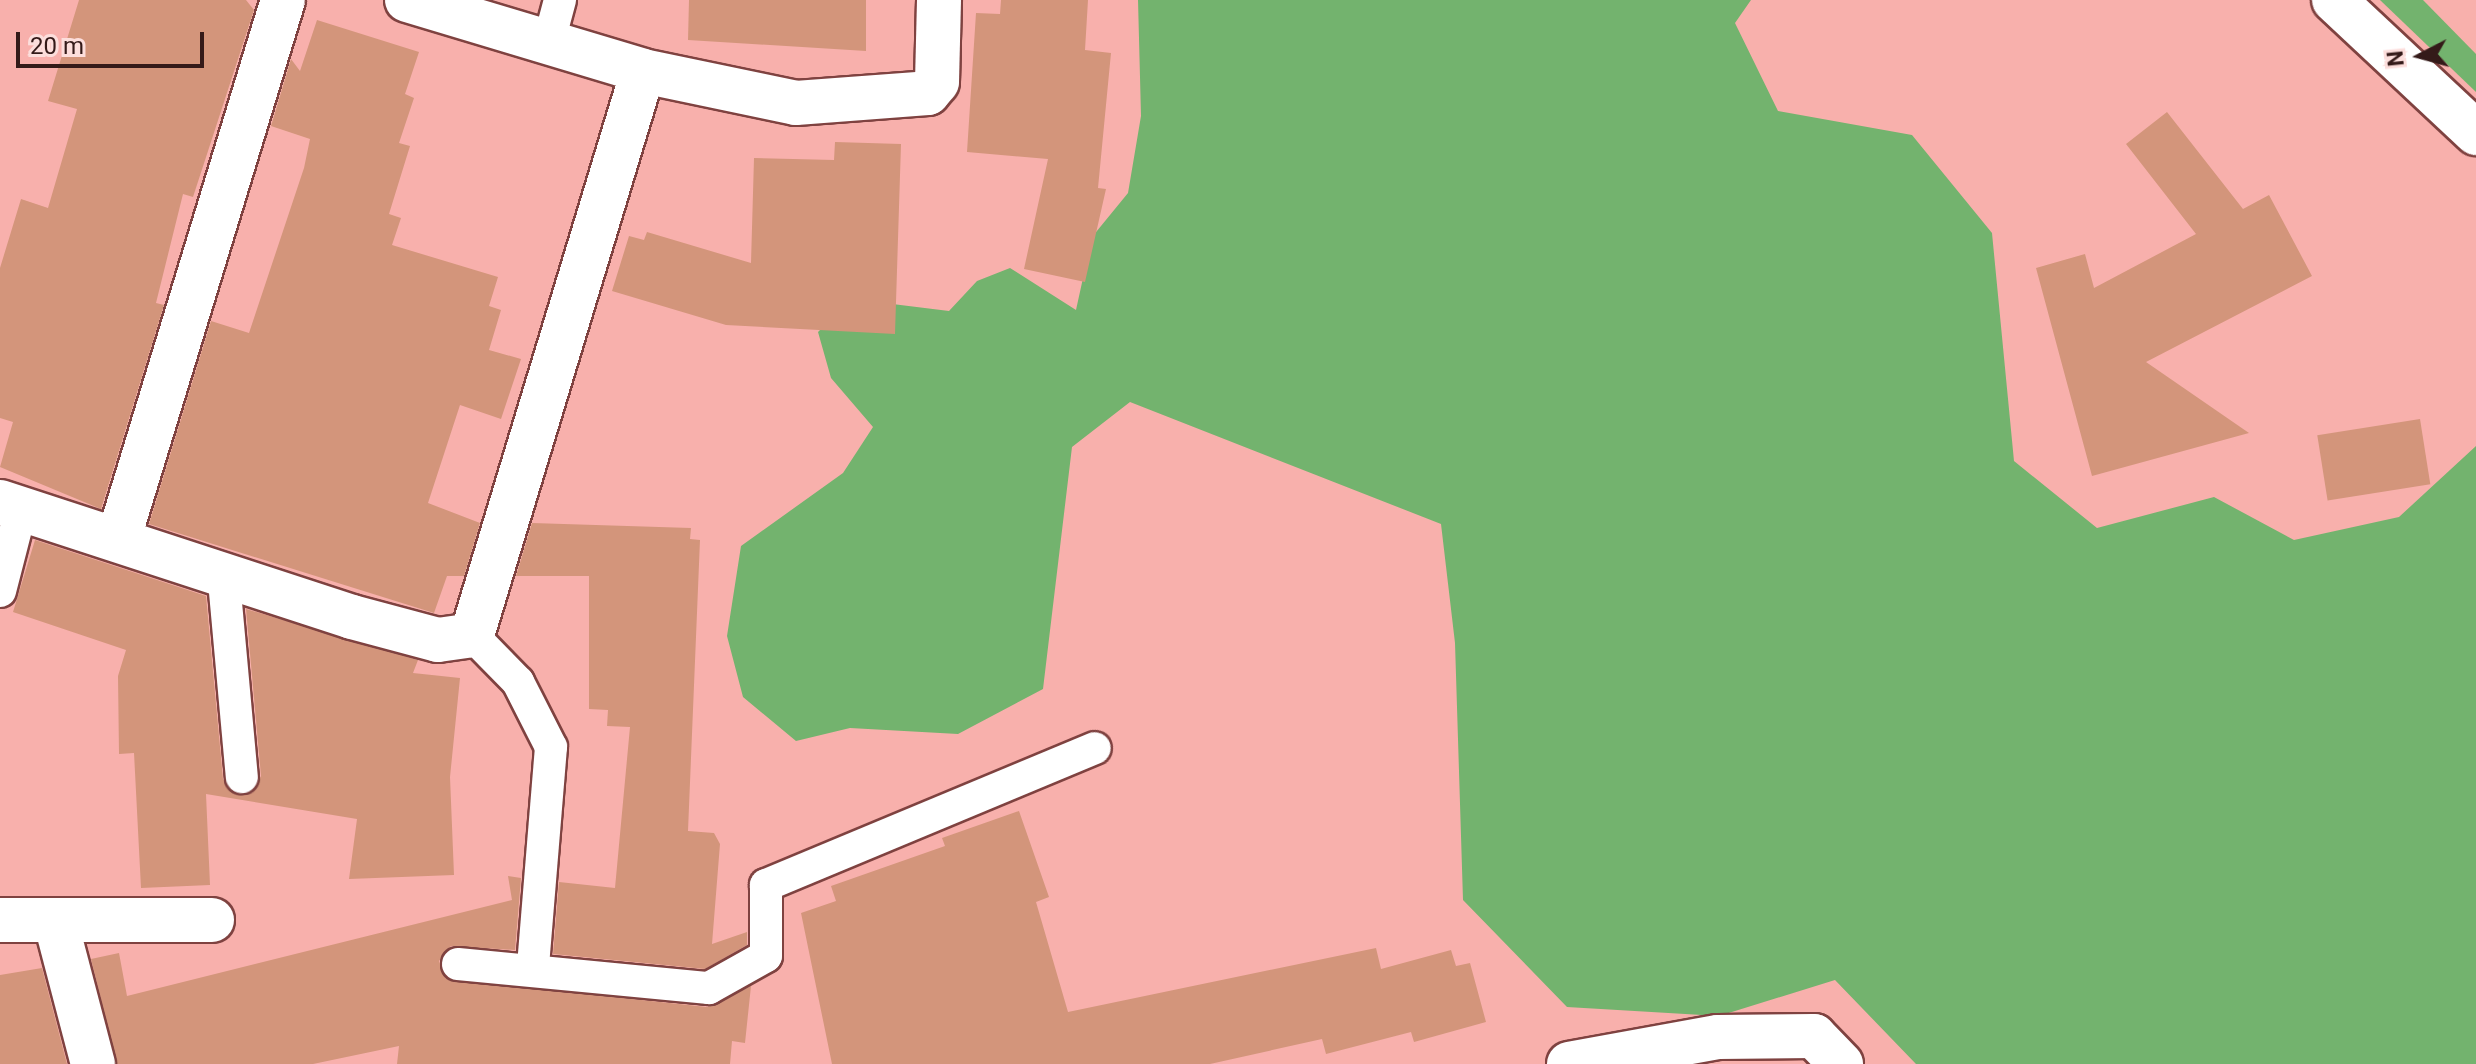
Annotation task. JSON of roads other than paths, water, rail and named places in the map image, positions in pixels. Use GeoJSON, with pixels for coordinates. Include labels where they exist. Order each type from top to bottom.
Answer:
{"type":"FeatureCollection","features":[{"type":"Feature","properties":{"kind":"street"},"geometry":{"type":"LineString","coordinates":[[119,537],[283,0]]}},
{"type":"Feature","properties":{"kind":"street"},"geometry":{"type":"LineString","coordinates":[[407,0],[548,45],[643,71],[796,103],[916,98],[937,82],[939,0]]}},
{"type":"Feature","properties":{"kind":"street"},"geometry":{"type":"LineString","coordinates":[[2334,0],[2476,133]]}},
{"type":"Feature","properties":{"kind":"street"},"geometry":{"type":"LineString","coordinates":[[11,506],[119,537],[438,640],[472,635],[643,71]]}},
{"type":"Feature","properties":{"kind":"street"},"geometry":{"type":"LineString","coordinates":[[0,920],[56,923],[212,920]]}},
{"type":"Feature","properties":{"kind":"street"},"geometry":{"type":"LineString","coordinates":[[56,923],[93,1064]]}},
{"type":"Feature","properties":{"kind":"street"},"geometry":{"type":"LineString","coordinates":[[1569,1064],[1718,1037],[1814,1036],[1841,1064]]}},
{"type":"Feature","properties":{"kind":"lane"},"geometry":{"type":"LineString","coordinates":[[548,45],[560,0]]}},
{"type":"Feature","properties":{"kind":"lane"},"geometry":{"type":"LineString","coordinates":[[0,591],[11,506]]}},
{"type":"Feature","properties":{"kind":"lane"},"geometry":{"type":"LineString","coordinates":[[223,570],[242,777]]}},
{"type":"Feature","properties":{"kind":"lane"},"geometry":{"type":"LineString","coordinates":[[472,635],[518,682],[551,747],[533,966]]}},
{"type":"Feature","properties":{"kind":"lane"},"geometry":{"type":"LineString","coordinates":[[458,964],[533,966],[709,988],[766,956],[766,885],[1095,748]]}}]}
